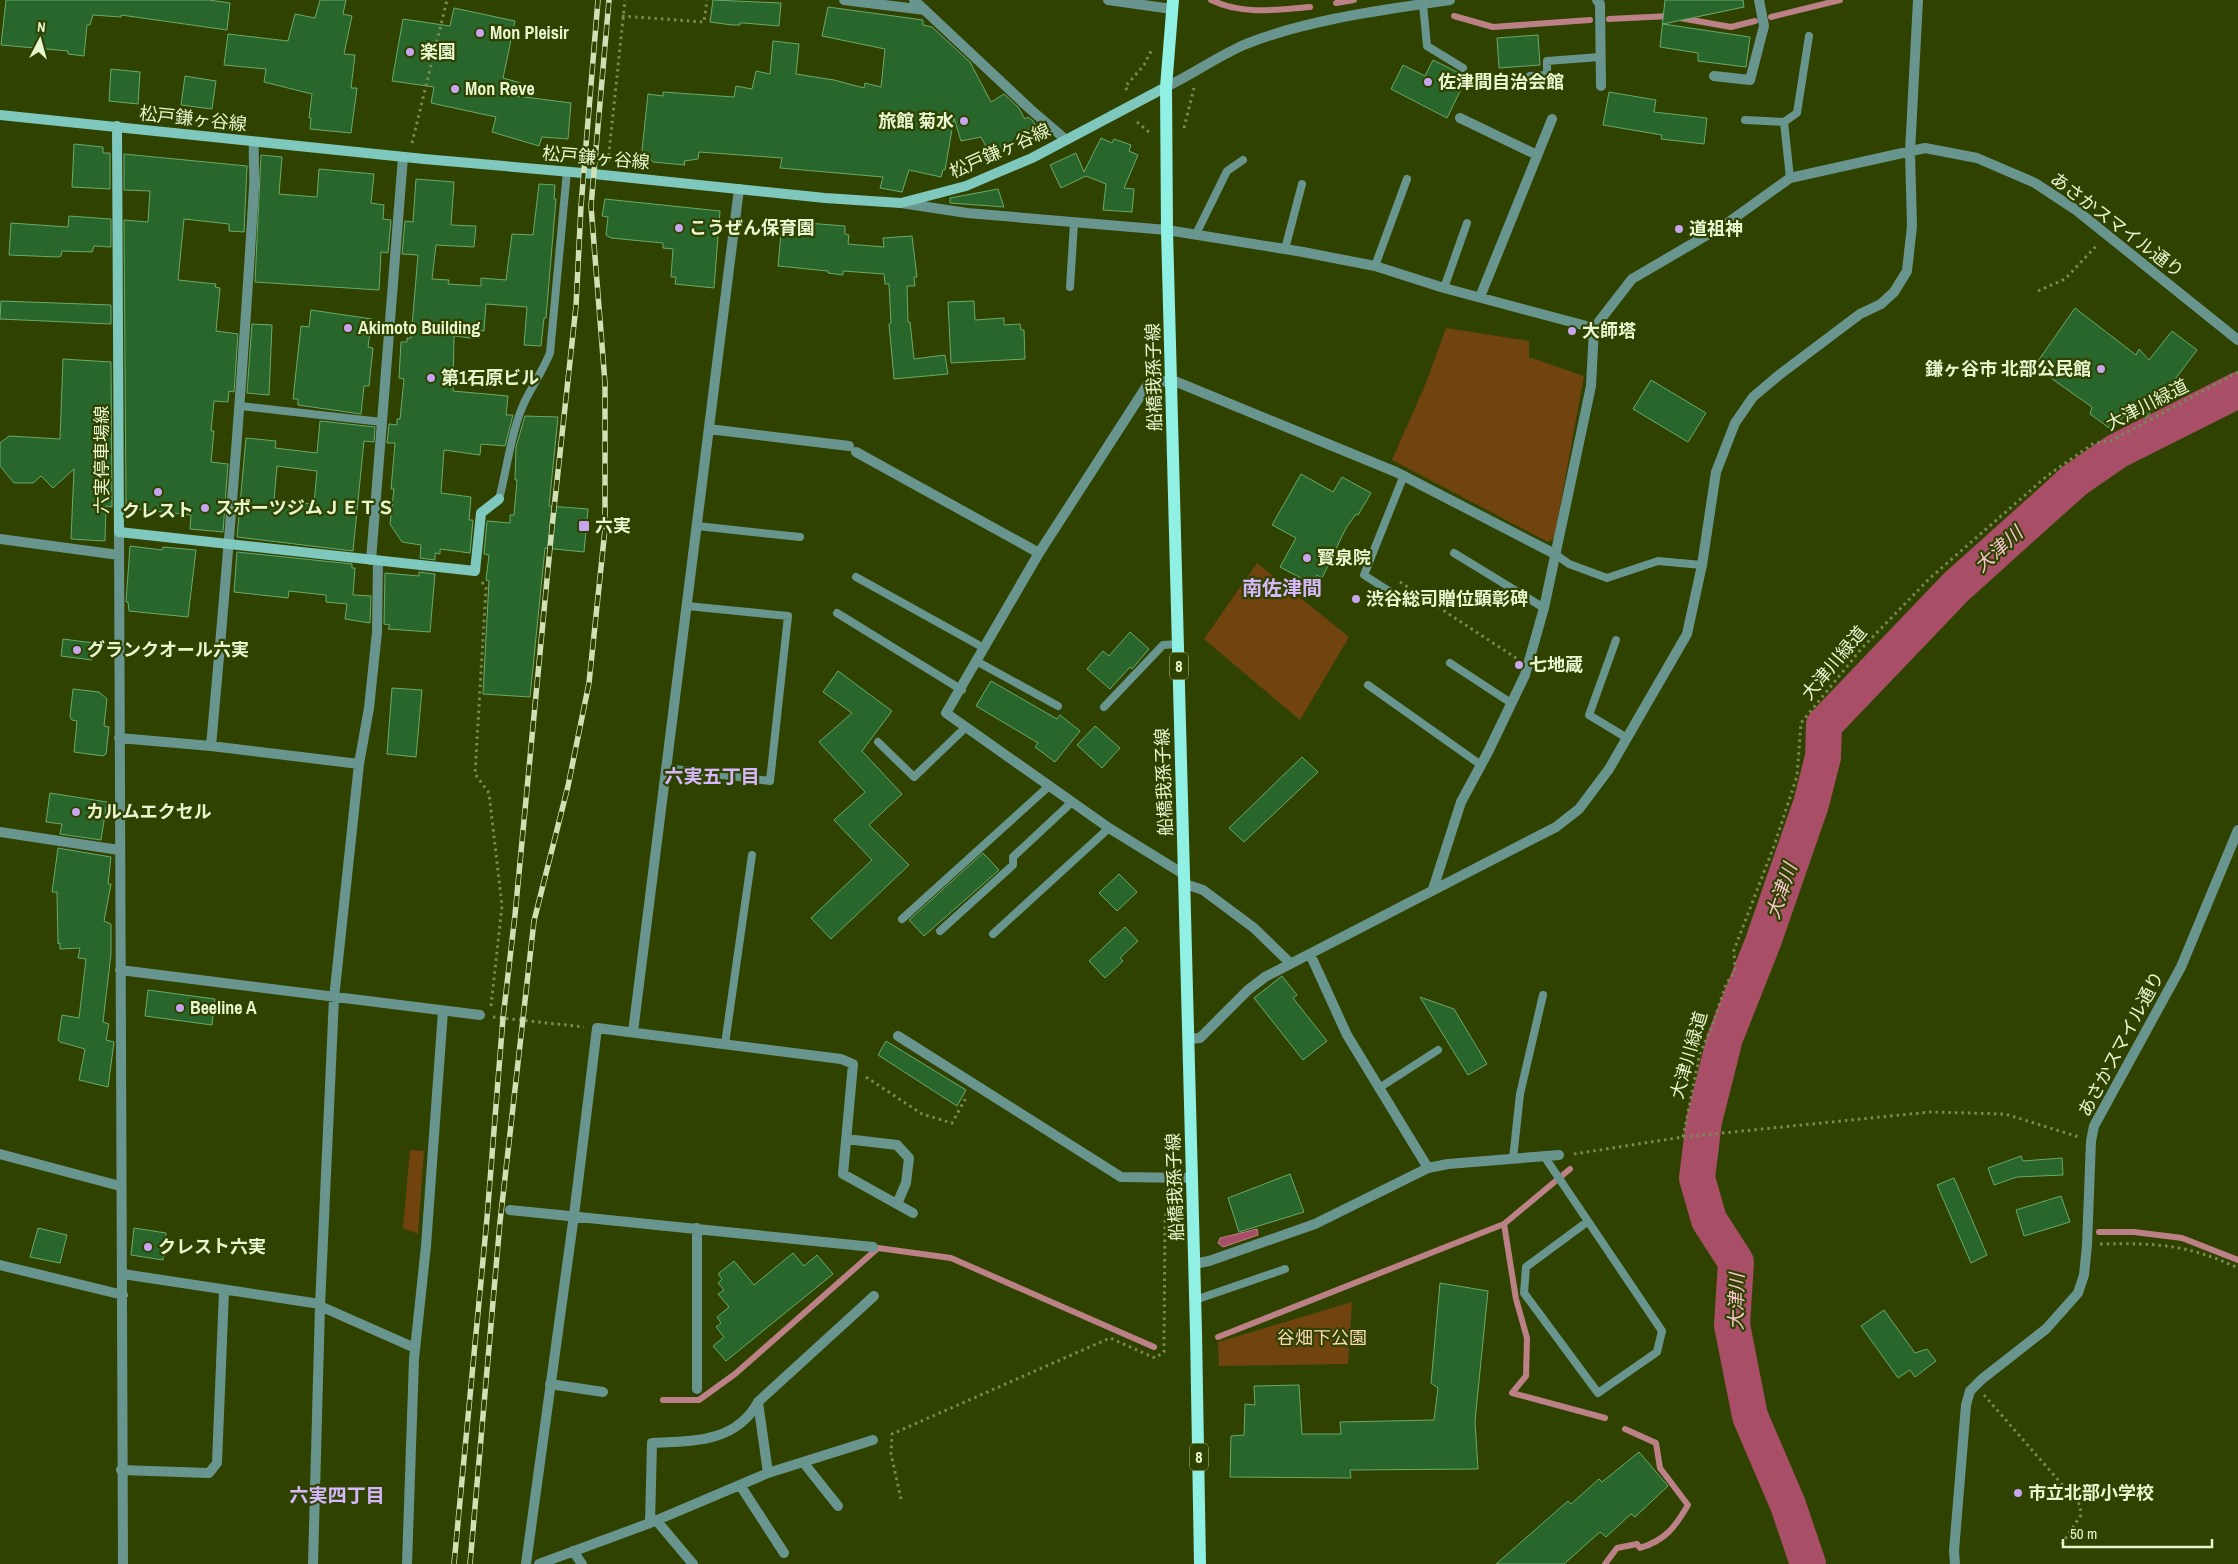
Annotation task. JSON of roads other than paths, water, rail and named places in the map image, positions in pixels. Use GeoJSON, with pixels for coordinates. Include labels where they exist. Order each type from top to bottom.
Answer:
{"type":"FeatureCollection","features":[{"type":"Feature","properties":{"kind":"main road","name":"船橋我孫子線"},"geometry":{"type":"LineString","coordinates":[[1172,4],[1166,88],[1167,230],[1197,1351],[1200,1564]]}},
{"type":"Feature","properties":{"kind":"main road","name":"松戸鎌ヶ谷線"},"geometry":{"type":"LineString","coordinates":[[0,115],[403,157],[901,203],[966,186],[1032,158],[1065,139],[1166,88]]}},
{"type":"Feature","properties":{"kind":"main road","name":"六実停車場線"},"geometry":{"type":"LineString","coordinates":[[117,126],[119,532],[475,571],[481,512],[499,498]]}},
{"type":"Feature","properties":{"kind":"street"},"geometry":{"type":"LineString","coordinates":[[844,0],[925,10]]}},
{"type":"Feature","properties":{"kind":"street"},"geometry":{"type":"LineString","coordinates":[[914,0],[1065,139]]}},
{"type":"Feature","properties":{"kind":"street"},"geometry":{"type":"LineString","coordinates":[[1108,0],[1172,4]]}},
{"type":"Feature","properties":{"kind":"street"},"geometry":{"type":"LineString","coordinates":[[1166,88],[1195,73],[1224,54],[1248,44],[1319,23],[1450,0]]}},
{"type":"Feature","properties":{"kind":"street"},"geometry":{"type":"LineString","coordinates":[[1598,0],[1600,14],[1601,86]]}},
{"type":"Feature","properties":{"kind":"street"},"geometry":{"type":"LineString","coordinates":[[1189,1039],[1200,1038],[1248,990],[1265,977],[1556,827],[1579,809],[1609,769],[1686,634],[1702,565],[1716,472],[1735,423],[1753,397],[1860,314],[1881,304],[1894,292],[1907,271],[1912,226],[1910,152],[1918,0]]}},
{"type":"Feature","properties":{"kind":"street"},"geometry":{"type":"LineString","coordinates":[[1714,76],[1750,80],[1764,26],[1760,5]]}},
{"type":"Feature","properties":{"kind":"street"},"geometry":{"type":"LineString","coordinates":[[1460,118],[1537,155]]}},
{"type":"Feature","properties":{"kind":"street"},"geometry":{"type":"LineString","coordinates":[[1480,297],[1552,119]]}},
{"type":"Feature","properties":{"kind":"street"},"geometry":{"type":"LineString","coordinates":[[211,746],[230,545],[240,406],[254,184],[254,142]]}},
{"type":"Feature","properties":{"kind":"street","name":"あさかスマイル通り"},"geometry":{"type":"LineString","coordinates":[[1790,178],[1925,148],[1977,158],[2035,183],[2076,210],[2238,340]]}},
{"type":"Feature","properties":{"kind":"street"},"geometry":{"type":"LineString","coordinates":[[313,1564],[320,1305],[334,998],[359,764],[369,708],[376,641],[374,561],[382,422],[403,157]]}},
{"type":"Feature","properties":{"kind":"street"},"geometry":{"type":"LineString","coordinates":[[1433,889],[1461,802],[1511,703],[1527,665],[1544,608],[1590,386],[1594,328],[1632,279],[1726,224],[1790,178]]}},
{"type":"Feature","properties":{"kind":"street"},"geometry":{"type":"LineString","coordinates":[[633,1032],[739,189]]}},
{"type":"Feature","properties":{"kind":"street"},"geometry":{"type":"LineString","coordinates":[[901,203],[948,212],[1167,230],[1285,249],[1375,266],[1444,288],[1594,328]]}},
{"type":"Feature","properties":{"kind":"street"},"geometry":{"type":"LineString","coordinates":[[1290,963],[1254,928],[1203,890],[1109,828],[946,713],[962,690],[1039,553],[1148,384],[1172,380],[1404,475],[1555,554]]}},
{"type":"Feature","properties":{"kind":"street"},"geometry":{"type":"LineString","coordinates":[[709,429],[853,449],[1039,553]]}},
{"type":"Feature","properties":{"kind":"street"},"geometry":{"type":"LineString","coordinates":[[119,532],[120,1186],[123,1274],[123,1564]]}},
{"type":"Feature","properties":{"kind":"street"},"geometry":{"type":"LineString","coordinates":[[0,539],[119,555]]}},
{"type":"Feature","properties":{"kind":"street"},"geometry":{"type":"LineString","coordinates":[[119,738],[211,746],[359,764]]}},
{"type":"Feature","properties":{"kind":"street","name":"あさかスマイル通り"},"geometry":{"type":"LineString","coordinates":[[1955,1564],[1954,1551],[1966,1405],[1970,1391],[2061,1314],[2078,1293],[2084,1275],[2087,1244],[2091,1141],[2094,1126],[2181,967],[2238,830]]}},
{"type":"Feature","properties":{"kind":"street"},"geometry":{"type":"LineString","coordinates":[[0,832],[119,850]]}},
{"type":"Feature","properties":{"kind":"street"},"geometry":{"type":"LineString","coordinates":[[1310,954],[1346,1036],[1428,1168]]}},
{"type":"Feature","properties":{"kind":"street"},"geometry":{"type":"LineString","coordinates":[[120,970],[480,1015]]}},
{"type":"Feature","properties":{"kind":"street"},"geometry":{"type":"LineString","coordinates":[[407,1564],[415,1348],[426,1246],[443,1011]]}},
{"type":"Feature","properties":{"kind":"street"},"geometry":{"type":"LineString","coordinates":[[526,1564],[574,1215],[597,1028],[841,1059],[852,1064],[843,1174],[914,1213]]}},
{"type":"Feature","properties":{"kind":"street"},"geometry":{"type":"LineString","coordinates":[[898,1036],[1121,1176],[1192,1178]]}},
{"type":"Feature","properties":{"kind":"street"},"geometry":{"type":"LineString","coordinates":[[846,1139],[897,1145],[909,1158],[906,1183],[896,1204]]}},
{"type":"Feature","properties":{"kind":"street"},"geometry":{"type":"LineString","coordinates":[[0,1154],[120,1186]]}},
{"type":"Feature","properties":{"kind":"street"},"geometry":{"type":"LineString","coordinates":[[1194,1264],[1209,1261],[1315,1224],[1428,1168],[1448,1164],[1559,1155]]}},
{"type":"Feature","properties":{"kind":"street"},"geometry":{"type":"LineString","coordinates":[[510,1210],[574,1215],[873,1247]]}},
{"type":"Feature","properties":{"kind":"street"},"geometry":{"type":"LineString","coordinates":[[697,1228],[697,1389]]}},
{"type":"Feature","properties":{"kind":"street"},"geometry":{"type":"LineString","coordinates":[[0,1265],[123,1295]]}},
{"type":"Feature","properties":{"kind":"street"},"geometry":{"type":"LineString","coordinates":[[123,1274],[320,1305],[415,1348]]}},
{"type":"Feature","properties":{"kind":"street"},"geometry":{"type":"LineString","coordinates":[[122,1470],[209,1473],[217,1463],[224,1291]]}},
{"type":"Feature","properties":{"kind":"street"},"geometry":{"type":"LineString","coordinates":[[693,1564],[653,1522],[652,1443],[708,1440],[734,1428],[752,1415],[758,1402],[874,1296]]}},
{"type":"Feature","properties":{"kind":"street"},"geometry":{"type":"LineString","coordinates":[[550,1384],[604,1392]]}},
{"type":"Feature","properties":{"kind":"street"},"geometry":{"type":"LineString","coordinates":[[758,1402],[768,1473]]}},
{"type":"Feature","properties":{"kind":"street"},"geometry":{"type":"LineString","coordinates":[[539,1564],[653,1522],[768,1473],[873,1440]]}},
{"type":"Feature","properties":{"kind":"street"},"geometry":{"type":"LineString","coordinates":[[803,1462],[838,1506]]}},
{"type":"Feature","properties":{"kind":"street"},"geometry":{"type":"LineString","coordinates":[[740,1485],[784,1553]]}},
{"type":"Feature","properties":{"kind":"street"},"geometry":{"type":"LineString","coordinates":[[572,1552],[582,1564]]}},
{"type":"Feature","properties":{"kind":"lane"},"geometry":{"type":"LineString","coordinates":[[1423,4],[1427,46],[1463,68]]}},
{"type":"Feature","properties":{"kind":"lane"},"geometry":{"type":"LineString","coordinates":[[1745,120],[1784,122],[1797,113],[1809,36]]}},
{"type":"Feature","properties":{"kind":"lane"},"geometry":{"type":"LineString","coordinates":[[1530,76],[1547,75],[1547,61],[1600,57]]}},
{"type":"Feature","properties":{"kind":"lane"},"geometry":{"type":"LineString","coordinates":[[1784,122],[1790,178]]}},
{"type":"Feature","properties":{"kind":"lane"},"geometry":{"type":"LineString","coordinates":[[1196,234],[1227,171],[1243,160]]}},
{"type":"Feature","properties":{"kind":"lane"},"geometry":{"type":"LineString","coordinates":[[499,498],[525,401],[540,377],[550,353],[567,171]]}},
{"type":"Feature","properties":{"kind":"lane"},"geometry":{"type":"LineString","coordinates":[[1375,266],[1407,179]]}},
{"type":"Feature","properties":{"kind":"lane"},"geometry":{"type":"LineString","coordinates":[[1285,249],[1302,184]]}},
{"type":"Feature","properties":{"kind":"lane"},"geometry":{"type":"LineString","coordinates":[[1070,287],[1074,223]]}},
{"type":"Feature","properties":{"kind":"lane"},"geometry":{"type":"LineString","coordinates":[[1444,288],[1467,224]]}},
{"type":"Feature","properties":{"kind":"lane"},"geometry":{"type":"LineString","coordinates":[[240,406],[382,422]]}},
{"type":"Feature","properties":{"kind":"lane"},"geometry":{"type":"LineString","coordinates":[[1389,591],[1364,576],[1404,475]]}},
{"type":"Feature","properties":{"kind":"lane"},"geometry":{"type":"LineString","coordinates":[[697,526],[800,538]]}},
{"type":"Feature","properties":{"kind":"lane"},"geometry":{"type":"LineString","coordinates":[[1454,553],[1544,608]]}},
{"type":"Feature","properties":{"kind":"lane"},"geometry":{"type":"LineString","coordinates":[[1555,554],[1569,564],[1607,578],[1658,561],[1702,565]]}},
{"type":"Feature","properties":{"kind":"lane"},"geometry":{"type":"LineString","coordinates":[[856,577],[984,648]]}},
{"type":"Feature","properties":{"kind":"lane"},"geometry":{"type":"LineString","coordinates":[[666,768],[770,780],[788,616],[687,606]]}},
{"type":"Feature","properties":{"kind":"lane"},"geometry":{"type":"LineString","coordinates":[[837,613],[962,690]]}},
{"type":"Feature","properties":{"kind":"lane"},"geometry":{"type":"LineString","coordinates":[[1616,640],[1589,715],[1627,738]]}},
{"type":"Feature","properties":{"kind":"lane"},"geometry":{"type":"LineString","coordinates":[[1104,707],[1163,645],[1178,644]]}},
{"type":"Feature","properties":{"kind":"lane"},"geometry":{"type":"LineString","coordinates":[[978,662],[1058,706]]}},
{"type":"Feature","properties":{"kind":"lane"},"geometry":{"type":"LineString","coordinates":[[1450,663],[1511,703]]}},
{"type":"Feature","properties":{"kind":"lane"},"geometry":{"type":"LineString","coordinates":[[1368,685],[1481,764]]}},
{"type":"Feature","properties":{"kind":"lane"},"geometry":{"type":"LineString","coordinates":[[878,742],[914,777],[966,728]]}},
{"type":"Feature","properties":{"kind":"lane"},"geometry":{"type":"LineString","coordinates":[[902,919],[1049,786]]}},
{"type":"Feature","properties":{"kind":"lane"},"geometry":{"type":"LineString","coordinates":[[940,931],[1013,865],[1013,857],[1072,802]]}},
{"type":"Feature","properties":{"kind":"lane"},"geometry":{"type":"LineString","coordinates":[[993,934],[1109,828]]}},
{"type":"Feature","properties":{"kind":"lane"},"geometry":{"type":"LineString","coordinates":[[725,1044],[752,855]]}},
{"type":"Feature","properties":{"kind":"lane"},"geometry":{"type":"LineString","coordinates":[[1513,1159],[1520,1094],[1543,995]]}},
{"type":"Feature","properties":{"kind":"lane"},"geometry":{"type":"LineString","coordinates":[[1379,1088],[1438,1050]]}},
{"type":"Feature","properties":{"kind":"lane"},"geometry":{"type":"LineString","coordinates":[[1544,1156],[1586,1222],[1662,1331],[1657,1352],[1598,1393],[1524,1293],[1526,1267],[1586,1222]]}},
{"type":"Feature","properties":{"kind":"lane"},"geometry":{"type":"LineString","coordinates":[[1195,1300],[1285,1269]]}},
{"type":"Feature","properties":{"kind":"waterway"},"geometry":{"type":"LineString","coordinates":[[1211,0],[1223,5],[1247,10],[1310,7]]}},
{"type":"Feature","properties":{"kind":"waterway"},"geometry":{"type":"LineString","coordinates":[[1336,3],[1354,0]]}},
{"type":"Feature","properties":{"kind":"waterway"},"geometry":{"type":"LineString","coordinates":[[1771,17],[1840,0]]}},
{"type":"Feature","properties":{"kind":"waterway"},"geometry":{"type":"LineString","coordinates":[[1454,16],[1493,27],[1590,20]]}},
{"type":"Feature","properties":{"kind":"waterway"},"geometry":{"type":"LineString","coordinates":[[1609,19],[1670,16]]}},
{"type":"Feature","properties":{"kind":"waterway"},"geometry":{"type":"LineString","coordinates":[[1680,18],[1731,27],[1755,21]]}},
{"type":"Feature","properties":{"kind":"waterway","name":"大津川"},"geometry":{"type":"LineString","coordinates":[[1808,1564],[1788,1505],[1750,1416],[1732,1325],[1736,1262],[1709,1220],[1697,1178],[1704,1121],[1725,1038],[1763,942],[1811,804],[1823,757],[1824,725],[1956,587],[2075,480],[2117,451],[2238,390]]}},
{"type":"Feature","properties":{"kind":"waterway"},"geometry":{"type":"LineString","coordinates":[[1218,1337],[1504,1224],[1570,1169]]}},
{"type":"Feature","properties":{"kind":"waterway"},"geometry":{"type":"LineString","coordinates":[[1504,1224],[1516,1299],[1527,1338],[1526,1376],[1512,1393],[1605,1418]]}},
{"type":"Feature","properties":{"kind":"waterway"},"geometry":{"type":"LineString","coordinates":[[2099,1232],[2134,1232],[2182,1238],[2238,1260]]}},
{"type":"Feature","properties":{"kind":"waterway"},"geometry":{"type":"LineString","coordinates":[[663,1400],[699,1400],[735,1374],[878,1248],[951,1258],[1154,1347]]}},
{"type":"Feature","properties":{"kind":"waterway"},"geometry":{"type":"LineString","coordinates":[[1605,1564],[1617,1548],[1637,1544],[1640,1548],[1663,1537],[1679,1520],[1688,1505],[1660,1468],[1656,1443],[1625,1429]]}},
{"type":"Feature","properties":{"kind":"railway"},"geometry":{"type":"LineString","coordinates":[[454,1564],[487,1218],[503,1018],[576,306],[581,206],[598,0]]}},
{"type":"Feature","properties":{"kind":"railway"},"geometry":{"type":"LineString","coordinates":[[470,1564],[500,1222],[534,921],[568,786],[589,683],[605,529],[605,383],[591,206],[609,0]]}},
{"type":"Feature","properties":{"kind":"place","name":"Mon Pleisir"},"geometry":{"type":"Point","coordinates":[480,33]}},
{"type":"Feature","properties":{"kind":"place","name":"楽園"},"geometry":{"type":"Point","coordinates":[410,52]}},
{"type":"Feature","properties":{"kind":"place","name":"佐津間自治会館"},"geometry":{"type":"Point","coordinates":[1428,82]}},
{"type":"Feature","properties":{"kind":"place","name":"Mon Reve"},"geometry":{"type":"Point","coordinates":[455,89]}},
{"type":"Feature","properties":{"kind":"place","name":"旅館 菊水"},"geometry":{"type":"Point","coordinates":[964,121]}},
{"type":"Feature","properties":{"kind":"place","name":"こうぜん保育園"},"geometry":{"type":"Point","coordinates":[679,228]}},
{"type":"Feature","properties":{"kind":"place","name":"道祖神"},"geometry":{"type":"Point","coordinates":[1679,229]}},
{"type":"Feature","properties":{"kind":"place","name":"Akimoto Building"},"geometry":{"type":"Point","coordinates":[348,328]}},
{"type":"Feature","properties":{"kind":"place","name":"大師塔"},"geometry":{"type":"Point","coordinates":[1572,331]}},
{"type":"Feature","properties":{"kind":"place","name":"鎌ヶ谷市 北部公民館"},"geometry":{"type":"Point","coordinates":[2101,369]}},
{"type":"Feature","properties":{"kind":"place","name":"第1石原ビル"},"geometry":{"type":"Point","coordinates":[431,378]}},
{"type":"Feature","properties":{"kind":"place","name":"クレスト"},"geometry":{"type":"Point","coordinates":[158,492]}},
{"type":"Feature","properties":{"kind":"place","name":"スポーツジムＪＥＴＳ"},"geometry":{"type":"Point","coordinates":[205,508]}},
{"type":"Feature","properties":{"kind":"place","name":"六実"},"geometry":{"type":"Point","coordinates":[584,526]}},
{"type":"Feature","properties":{"kind":"place","name":"寳泉院"},"geometry":{"type":"Point","coordinates":[1307,558]}},
{"type":"Feature","properties":{"kind":"place","name":"渋谷総司贈位顕彰碑"},"geometry":{"type":"Point","coordinates":[1356,599]}},
{"type":"Feature","properties":{"kind":"place","name":"グランクオール六実"},"geometry":{"type":"Point","coordinates":[77,650]}},
{"type":"Feature","properties":{"kind":"place","name":"七地蔵"},"geometry":{"type":"Point","coordinates":[1519,665]}},
{"type":"Feature","properties":{"kind":"place","name":"カルムエクセル"},"geometry":{"type":"Point","coordinates":[76,812]}},
{"type":"Feature","properties":{"kind":"place","name":"Beeline A"},"geometry":{"type":"Point","coordinates":[180,1008]}},
{"type":"Feature","properties":{"kind":"place","name":"クレスト六実"},"geometry":{"type":"Point","coordinates":[148,1247]}},
{"type":"Feature","properties":{"kind":"place","name":"市立北部小学校"},"geometry":{"type":"Point","coordinates":[2018,1493]}},
{"type":"Feature","properties":{"kind":"district","name":"南佐津間"},"geometry":{"type":"Point","coordinates":[1282,588]}},
{"type":"Feature","properties":{"kind":"district","name":"六実五丁目"},"geometry":{"type":"Point","coordinates":[712,776]}},
{"type":"Feature","properties":{"kind":"district","name":"六実四丁目"},"geometry":{"type":"Point","coordinates":[337,1495]}},
{"type":"Feature","properties":{"kind":"park label","name":"谷畑下公園"},"geometry":{"type":"Point","coordinates":[1322,1338]}}]}
